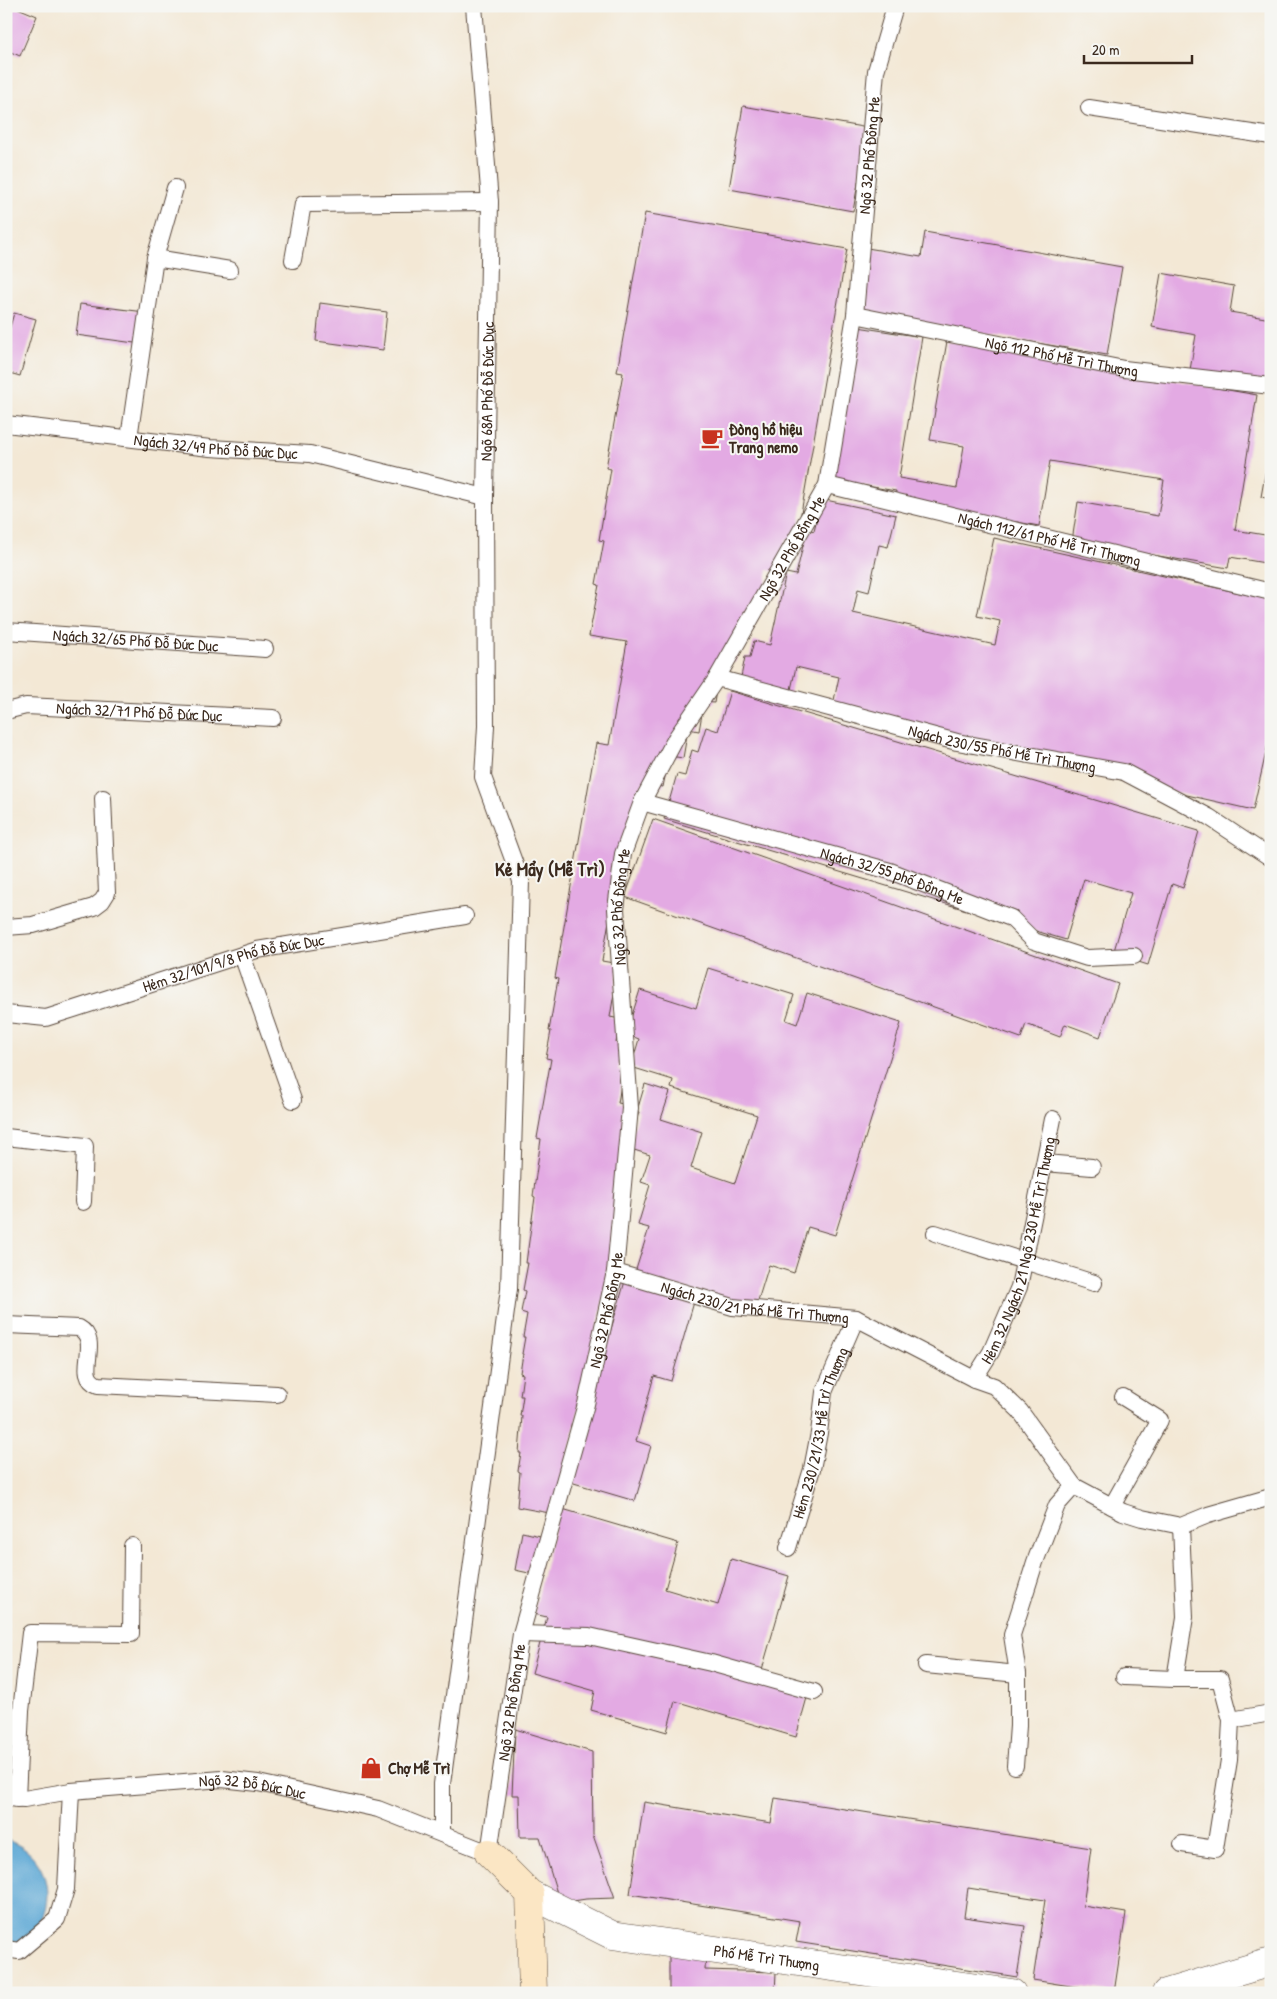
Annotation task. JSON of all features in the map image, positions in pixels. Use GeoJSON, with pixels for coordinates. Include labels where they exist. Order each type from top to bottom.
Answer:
{"type":"FeatureCollection","features":[{"type":"Feature","properties":{"kind":"street"},"geometry":{"type":"LineString","coordinates":[[490,1853],[530,1894],[532,1993]]}},
{"type":"Feature","properties":{"kind":"street","name":"Phố Mễ Trì Thượng"},"geometry":{"type":"LineString","coordinates":[[530,1894],[612,1934],[1006,1992]]}},
{"type":"Feature","properties":{"kind":"street"},"geometry":{"type":"LineString","coordinates":[[1177,1991],[1271,1962]]}},
{"type":"Feature","properties":{"kind":"lane","name":"Ngõ 68A Phố Đỗ Đức Dục"},"geometry":{"type":"LineString","coordinates":[[442,1834],[442,1784],[509,1289],[521,881],[483,777],[486,726],[484,497],[490,202],[474,6]]}},
{"type":"Feature","properties":{"kind":"lane","name":"Ngõ 32 Phố Đồng Me"},"geometry":{"type":"LineString","coordinates":[[490,1853],[521,1634],[586,1404],[615,1272],[630,1108],[616,909],[622,854],[642,802],[676,738],[718,678],[827,485],[855,315],[876,71],[895,6]]}},
{"type":"Feature","properties":{"kind":"lane"},"geometry":{"type":"LineString","coordinates":[[1089,108],[1271,136]]}},
{"type":"Feature","properties":{"kind":"lane"},"geometry":{"type":"LineString","coordinates":[[129,438],[156,258],[175,188]]}},
{"type":"Feature","properties":{"kind":"lane"},"geometry":{"type":"LineString","coordinates":[[293,260],[303,204],[490,202]]}},
{"type":"Feature","properties":{"kind":"lane"},"geometry":{"type":"LineString","coordinates":[[156,258],[230,270]]}},
{"type":"Feature","properties":{"kind":"lane","name":"Ngõ 112 Phố Mễ Trì Thượng"},"geometry":{"type":"LineString","coordinates":[[855,315],[1124,369],[1271,386]]}},
{"type":"Feature","properties":{"kind":"lane","name":"Ngách 32/49 Phố Đỗ Đức Dục"},"geometry":{"type":"LineString","coordinates":[[6,424],[210,448],[310,454],[484,497]]}},
{"type":"Feature","properties":{"kind":"lane","name":"Ngách 112/61 Phố Mễ Trì Thượng"},"geometry":{"type":"LineString","coordinates":[[827,485],[1271,592]]}},
{"type":"Feature","properties":{"kind":"lane","name":"Ngách 32/65 Phố Đỗ Đức Dục"},"geometry":{"type":"LineString","coordinates":[[6,631],[265,649]]}},
{"type":"Feature","properties":{"kind":"lane","name":"Ngách 230/55 Phố Mễ Trì Thượng"},"geometry":{"type":"LineString","coordinates":[[718,678],[957,742],[1124,772],[1209,817],[1271,858]]}},
{"type":"Feature","properties":{"kind":"lane","name":"Ngách 32/71 Phố Đỗ Đức Dục"},"geometry":{"type":"LineString","coordinates":[[6,711],[26,706],[273,718]]}},
{"type":"Feature","properties":{"kind":"lane"},"geometry":{"type":"LineString","coordinates":[[6,927],[33,926],[94,907],[102,901],[106,893],[103,798]]}},
{"type":"Feature","properties":{"kind":"lane","name":"Ngách 32/55 phố Đồng Me"},"geometry":{"type":"LineString","coordinates":[[642,802],[890,872],[1011,918],[1034,941],[1087,958],[1134,956]]}},
{"type":"Feature","properties":{"kind":"lane","name":"Hẻm 32/101/9/8 Phố Đỗ Đức Dục"},"geometry":{"type":"LineString","coordinates":[[6,1014],[46,1018],[256,950],[465,916]]}},
{"type":"Feature","properties":{"kind":"lane"},"geometry":{"type":"LineString","coordinates":[[242,955],[292,1100]]}},
{"type":"Feature","properties":{"kind":"lane","name":"Hẻm 32 Ngách 21 Ngõ 230 Mễ Trì Thượng"},"geometry":{"type":"LineString","coordinates":[[974,1379],[1003,1328],[1019,1287],[1053,1118]]}},
{"type":"Feature","properties":{"kind":"lane"},"geometry":{"type":"LineString","coordinates":[[6,1137],[85,1146],[83,1202]]}},
{"type":"Feature","properties":{"kind":"lane"},"geometry":{"type":"LineString","coordinates":[[1045,1163],[1092,1166]]}},
{"type":"Feature","properties":{"kind":"lane"},"geometry":{"type":"LineString","coordinates":[[935,1233],[1024,1262],[1094,1282]]}},
{"type":"Feature","properties":{"kind":"lane","name":"Ngách 230/21 Phố Mễ Trì Thượng"},"geometry":{"type":"LineString","coordinates":[[615,1272],[734,1308],[856,1318],[974,1379],[994,1386],[1020,1411],[1074,1486],[1112,1506],[1142,1518],[1181,1526]]}},
{"type":"Feature","properties":{"kind":"lane","name":"Hẻm 230/21/33 Mễ Trì Thượng"},"geometry":{"type":"LineString","coordinates":[[788,1548],[812,1469],[824,1392],[856,1318]]}},
{"type":"Feature","properties":{"kind":"lane"},"geometry":{"type":"LineString","coordinates":[[6,1325],[79,1328],[85,1331],[89,1340],[88,1376],[91,1382],[98,1385],[277,1394]]}},
{"type":"Feature","properties":{"kind":"lane"},"geometry":{"type":"LineString","coordinates":[[1112,1506],[1160,1420],[1123,1398]]}},
{"type":"Feature","properties":{"kind":"lane"},"geometry":{"type":"LineString","coordinates":[[1015,1766],[1018,1726],[1018,1674],[1012,1635],[1035,1562],[1057,1505],[1074,1486]]}},
{"type":"Feature","properties":{"kind":"lane"},"geometry":{"type":"LineString","coordinates":[[1175,1679],[1185,1617],[1181,1526],[1208,1515],[1271,1497]]}},
{"type":"Feature","properties":{"kind":"lane"},"geometry":{"type":"LineString","coordinates":[[11,1798],[30,1633],[131,1634],[132,1546]]}},
{"type":"Feature","properties":{"kind":"lane"},"geometry":{"type":"LineString","coordinates":[[521,1634],[589,1636],[711,1663],[814,1692]]}},
{"type":"Feature","properties":{"kind":"lane"},"geometry":{"type":"LineString","coordinates":[[926,1665],[1018,1674]]}},
{"type":"Feature","properties":{"kind":"lane"},"geometry":{"type":"LineString","coordinates":[[1124,1677],[1220,1679],[1231,1720],[1229,1760],[1215,1849],[1182,1844]]}},
{"type":"Feature","properties":{"kind":"lane"},"geometry":{"type":"LineString","coordinates":[[1231,1720],[1271,1713]]}},
{"type":"Feature","properties":{"kind":"lane","name":"Ngõ 32 Đỗ Đức Dục"},"geometry":{"type":"LineString","coordinates":[[11,1798],[24,1799],[71,1790],[222,1779],[258,1783],[378,1809],[490,1853]]}},
{"type":"Feature","properties":{"kind":"lane"},"geometry":{"type":"LineString","coordinates":[[6,1949],[19,1951],[57,1919],[66,1890],[71,1790]]}},
{"type":"Feature","properties":{"kind":"water"},"geometry":{"type":"Polygon","coordinates":[[[6,1840],[17,1844],[35,1859],[45,1879],[47,1901],[41,1922],[33,1934],[6,1948],[6,1840]]]}},
{"type":"Feature","properties":{"kind":"building"},"geometry":{"type":"Polygon","coordinates":[[[13,6],[37,16],[20,56],[6,50],[6,22],[13,6]]]}},
{"type":"Feature","properties":{"kind":"building"},"geometry":{"type":"Polygon","coordinates":[[[743,106],[868,128],[853,211],[729,189],[743,106]]]}},
{"type":"Feature","properties":{"kind":"building"},"geometry":{"type":"Polygon","coordinates":[[[645,213],[847,249],[796,542],[786,539],[780,573],[768,570],[760,614],[744,611],[735,662],[721,660],[714,703],[704,702],[699,731],[688,729],[683,758],[669,756],[663,787],[643,784],[616,881],[602,961],[619,964],[610,1017],[620,1019],[616,1043],[623,1044],[618,1071],[623,1072],[618,1103],[629,1105],[617,1239],[555,1514],[517,1507],[520,1472],[518,1471],[521,1453],[519,1453],[522,1416],[520,1416],[523,1396],[520,1396],[523,1374],[520,1373],[527,1314],[521,1312],[525,1291],[523,1290],[528,1263],[526,1263],[535,1197],[533,1196],[541,1139],[537,1138],[551,1059],[546,1058],[558,979],[555,978],[596,743],[609,745],[627,642],[589,636],[599,585],[596,584],[604,541],[599,540],[611,469],[606,468],[623,373],[617,372],[645,213]]]}},
{"type":"Feature","properties":{"kind":"building"},"geometry":{"type":"Polygon","coordinates":[[[925,232],[1122,267],[1107,355],[857,312],[867,248],[921,257],[925,232]]]}},
{"type":"Feature","properties":{"kind":"building"},"geometry":{"type":"Polygon","coordinates":[[[1161,273],[1234,286],[1230,312],[1271,319],[1271,383],[1190,370],[1196,335],[1152,327],[1161,273]]]}},
{"type":"Feature","properties":{"kind":"building"},"geometry":{"type":"Polygon","coordinates":[[[320,303],[387,312],[383,350],[316,341],[320,303]]]}},
{"type":"Feature","properties":{"kind":"building"},"geometry":{"type":"Polygon","coordinates":[[[80,304],[145,312],[142,344],[76,335],[80,304]]]}},
{"type":"Feature","properties":{"kind":"building"},"geometry":{"type":"Polygon","coordinates":[[[14,313],[36,319],[20,376],[6,372],[6,341],[14,313]]]}},
{"type":"Feature","properties":{"kind":"building"},"geometry":{"type":"Polygon","coordinates":[[[858,327],[922,337],[899,478],[957,488],[964,446],[930,440],[947,341],[1257,395],[1235,530],[1271,536],[1271,564],[1230,557],[1228,568],[1072,541],[1078,502],[1158,516],[1164,480],[1050,461],[1039,526],[895,500],[896,491],[832,480],[858,327]]]}},
{"type":"Feature","properties":{"kind":"building"},"geometry":{"type":"Polygon","coordinates":[[[1271,446],[1271,499],[1261,497],[1271,446]]]}},
{"type":"Feature","properties":{"kind":"building"},"geometry":{"type":"Polygon","coordinates":[[[821,499],[896,515],[888,547],[879,545],[869,592],[858,589],[853,613],[995,645],[1000,621],[977,616],[994,538],[1271,600],[1271,730],[1253,810],[831,714],[839,677],[796,667],[788,703],[738,692],[745,657],[750,657],[754,641],[770,645],[786,573],[796,575],[807,529],[814,531],[821,499]]]}},
{"type":"Feature","properties":{"kind":"building"},"geometry":{"type":"Polygon","coordinates":[[[730,691],[1199,831],[1183,888],[1172,884],[1148,965],[1113,954],[1131,893],[1084,879],[1066,940],[664,819],[677,774],[685,776],[692,750],[698,752],[706,727],[718,731],[730,691]]]}},
{"type":"Feature","properties":{"kind":"building"},"geometry":{"type":"Polygon","coordinates":[[[653,819],[1118,984],[1100,1037],[1065,1024],[1060,1037],[1026,1024],[1021,1038],[625,897],[653,819]]]}},
{"type":"Feature","properties":{"kind":"building"},"geometry":{"type":"Polygon","coordinates":[[[708,968],[794,995],[786,1020],[797,1024],[807,993],[901,1023],[835,1235],[808,1227],[794,1273],[769,1265],[756,1307],[634,1276],[649,1228],[638,1225],[650,1185],[641,1182],[650,1155],[628,1148],[645,1084],[670,1092],[661,1119],[702,1132],[691,1168],[735,1183],[757,1115],[671,1088],[673,1080],[631,1067],[639,1039],[626,1034],[640,990],[696,1008],[708,968]]]}},
{"type":"Feature","properties":{"kind":"building"},"geometry":{"type":"Polygon","coordinates":[[[625,1281],[694,1302],[671,1381],[654,1376],[636,1441],[651,1446],[635,1501],[567,1481],[625,1281]]]}},
{"type":"Feature","properties":{"kind":"building"},"geometry":{"type":"Polygon","coordinates":[[[559,1508],[678,1543],[665,1589],[718,1605],[731,1559],[789,1576],[759,1680],[808,1694],[796,1737],[675,1701],[667,1732],[591,1710],[595,1691],[532,1673],[547,1617],[534,1614],[559,1508]]]}},
{"type":"Feature","properties":{"kind":"building"},"geometry":{"type":"Polygon","coordinates":[[[522,1532],[545,1537],[538,1575],[515,1570],[522,1532]]]}},
{"type":"Feature","properties":{"kind":"building"},"geometry":{"type":"Polygon","coordinates":[[[515,1729],[592,1752],[593,1835],[615,1898],[586,1899],[560,1903],[540,1837],[520,1837],[519,1795],[512,1795],[515,1729]]]}},
{"type":"Feature","properties":{"kind":"building"},"geometry":{"type":"Polygon","coordinates":[[[775,1798],[1091,1848],[1083,1906],[1126,1913],[1114,1993],[1033,1980],[1045,1900],[968,1888],[964,1917],[1025,1926],[1017,1977],[796,1942],[800,1921],[630,1894],[644,1802],[771,1823],[775,1798]]]}},
{"type":"Feature","properties":{"kind":"building"},"geometry":{"type":"Polygon","coordinates":[[[669,1954],[706,1955],[705,1970],[776,1972],[775,1993],[669,1993],[669,1954]]]}},
{"type":"Feature","properties":{"kind":"place","name":"Đòng hồ hiệu Trang nemo"},"geometry":{"type":"Point","coordinates":[712,438]}},
{"type":"Feature","properties":{"kind":"place","name":"Chợ Mễ Trì"},"geometry":{"type":"Point","coordinates":[371,1768]}},
{"type":"Feature","properties":{"kind":"district","name":"Kẻ Mẩy (Mễ Trì)"},"geometry":{"type":"Point","coordinates":[550,869]}}]}
